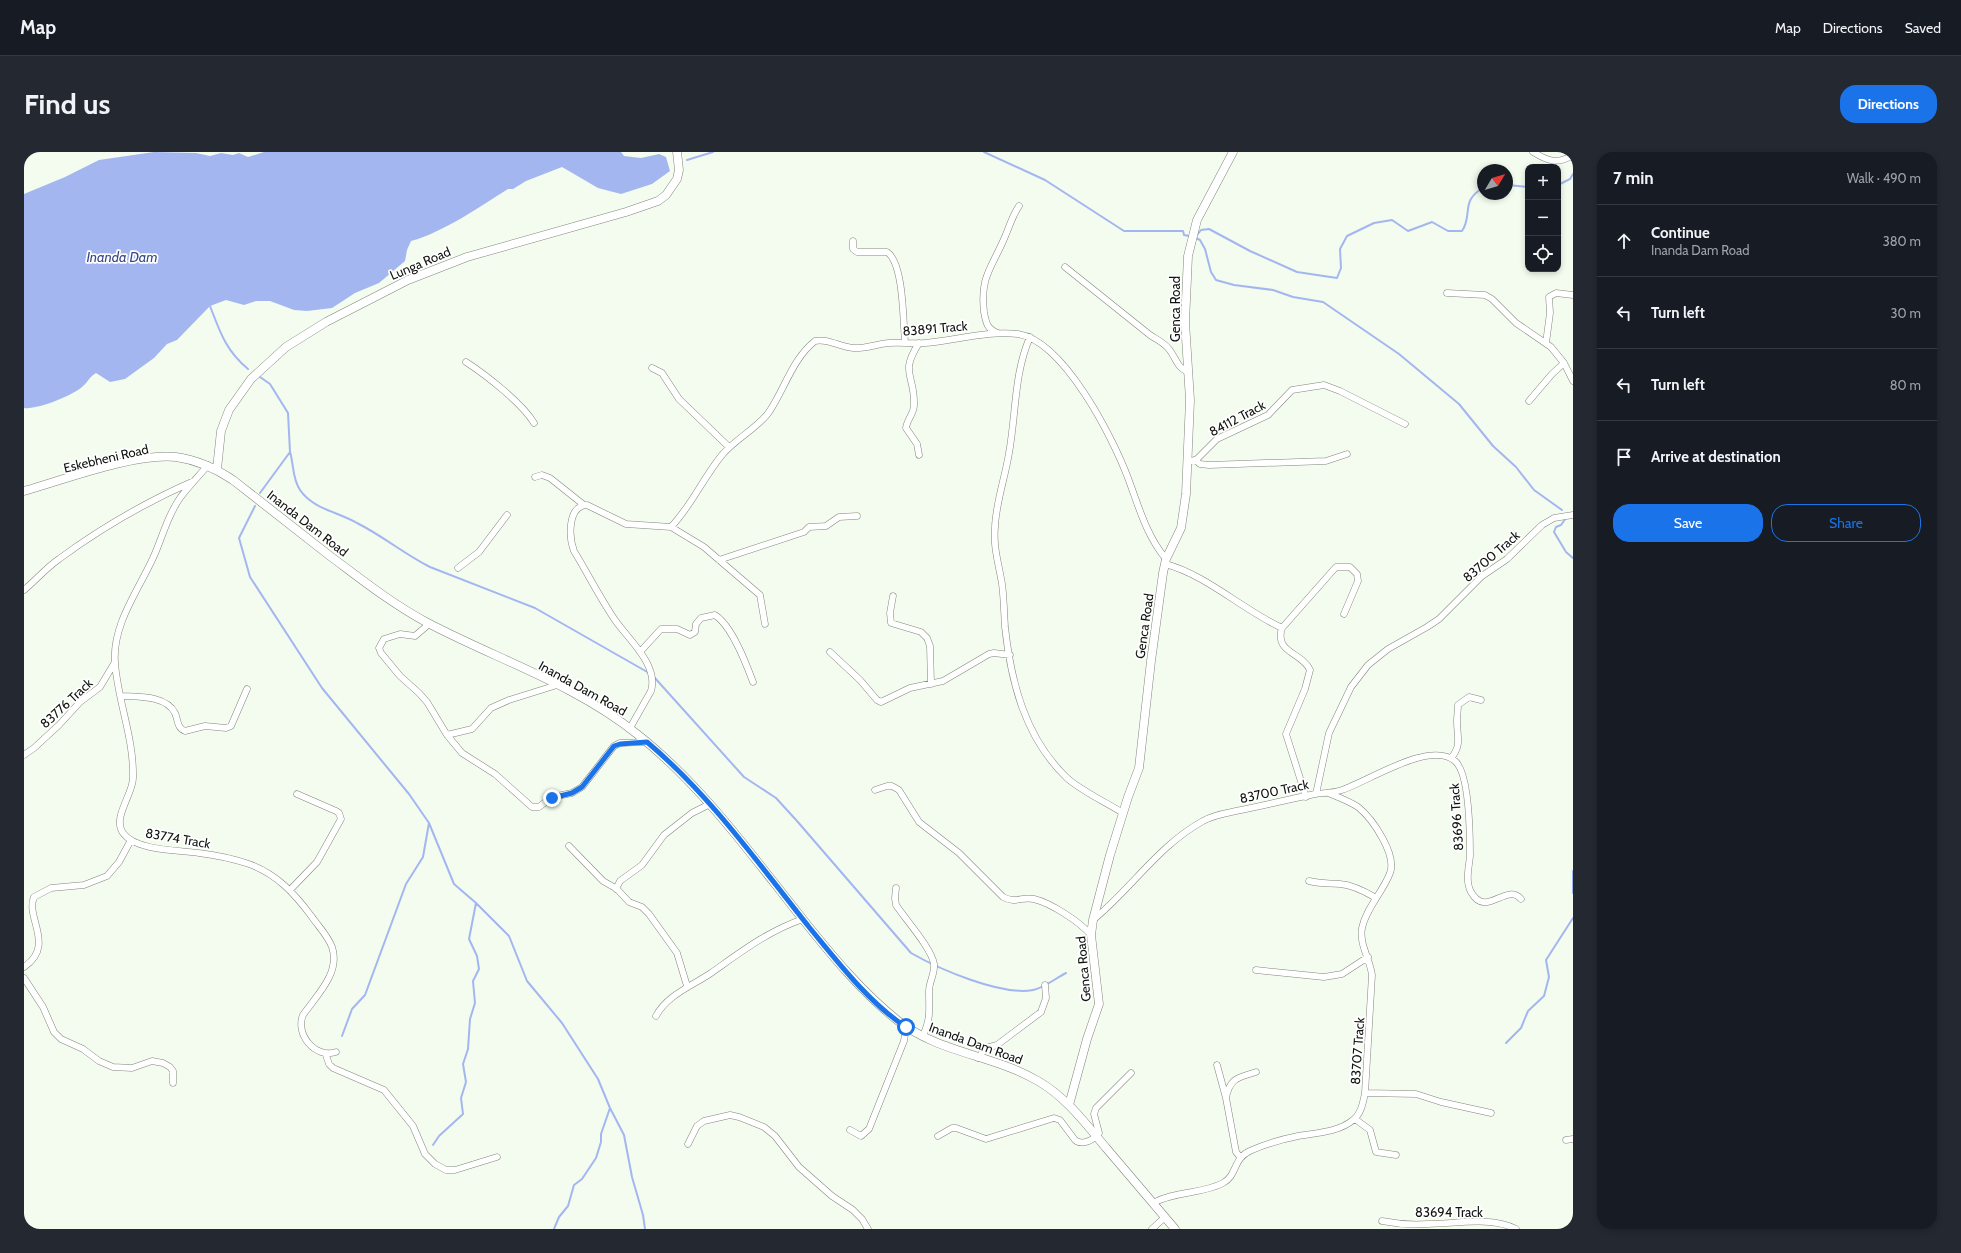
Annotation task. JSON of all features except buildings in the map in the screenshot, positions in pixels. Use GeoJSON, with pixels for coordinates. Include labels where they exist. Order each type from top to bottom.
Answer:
{"type":"FeatureCollection","features":[{"type":"Feature","properties":{"kind":"street","name":"Lunga Road"},"geometry":{"type":"LineString","coordinates":[[217,469],[221,431],[229,410],[251,379],[286,347],[326,322],[408,280],[467,256],[626,212],[658,201],[666,195],[677,179],[679,170],[677,152]]}},
{"type":"Feature","properties":{"kind":"street","name":"Genca Road"},"geometry":{"type":"LineString","coordinates":[[1069,1106],[1087,1039],[1100,1004],[1091,935],[1093,920],[1101,886],[1139,768],[1151,661],[1166,562],[1181,528],[1192,461],[1185,322],[1188,256],[1197,220],[1233,152]]}},
{"type":"Feature","properties":{"kind":"street"},"geometry":{"type":"LineString","coordinates":[[1534,152],[1547,160],[1554,162],[1561,161],[1573,155]]}},
{"type":"Feature","properties":{"kind":"street"},"geometry":{"type":"LineString","coordinates":[[1003,334],[992,330],[988,326],[982,290],[988,272],[1004,239],[1013,214],[1019,206]]}},
{"type":"Feature","properties":{"kind":"street"},"geometry":{"type":"LineString","coordinates":[[853,241],[853,248],[857,252],[886,252],[892,257],[898,272],[905,342]]}},
{"type":"Feature","properties":{"kind":"street"},"geometry":{"type":"LineString","coordinates":[[1065,267],[1163,344],[1170,351],[1178,366],[1188,372]]}},
{"type":"Feature","properties":{"kind":"street"},"geometry":{"type":"LineString","coordinates":[[1447,293],[1489,297],[1516,323],[1546,342],[1557,352],[1573,381]]}},
{"type":"Feature","properties":{"kind":"street"},"geometry":{"type":"LineString","coordinates":[[1546,342],[1550,313],[1549,298],[1556,293],[1573,295]]}},
{"type":"Feature","properties":{"kind":"street","name":"83891 Track"},"geometry":{"type":"LineString","coordinates":[[671,527],[687,508],[716,462],[729,447],[768,413],[789,376],[806,350],[815,341],[826,341],[844,347],[854,348],[886,343],[919,343],[1003,334],[1020,334],[1030,337],[1045,347],[1061,362],[1098,414],[1123,465],[1150,536],[1166,562]]}},
{"type":"Feature","properties":{"kind":"street"},"geometry":{"type":"LineString","coordinates":[[1030,337],[1022,356],[1009,453],[994,528],[995,548],[1002,585],[1005,628],[1010,655],[1022,711],[1036,739],[1067,778],[1124,813]]}},
{"type":"Feature","properties":{"kind":"street"},"geometry":{"type":"LineString","coordinates":[[919,343],[908,363],[914,410],[906,428],[917,444],[919,455]]}},
{"type":"Feature","properties":{"kind":"street"},"geometry":{"type":"LineString","coordinates":[[466,362],[502,390],[529,415],[534,423]]}},
{"type":"Feature","properties":{"kind":"street"},"geometry":{"type":"LineString","coordinates":[[1530,401],[1552,374],[1564,363]]}},
{"type":"Feature","properties":{"kind":"street"},"geometry":{"type":"LineString","coordinates":[[652,368],[662,373],[679,399],[729,447]]}},
{"type":"Feature","properties":{"kind":"street","name":"84112 Track"},"geometry":{"type":"LineString","coordinates":[[1192,461],[1217,439],[1273,411],[1292,390],[1324,385],[1340,391],[1405,424]]}},
{"type":"Feature","properties":{"kind":"street"},"geometry":{"type":"LineString","coordinates":[[1192,461],[1209,465],[1326,461],[1347,454]]}},
{"type":"Feature","properties":{"kind":"street","name":"Eskebheni Road"},"geometry":{"type":"LineString","coordinates":[[24,491],[136,460],[176,457],[194,460]]}},
{"type":"Feature","properties":{"kind":"street","name":"Inanda Dam Road"},"geometry":{"type":"LineString","coordinates":[[194,460],[217,469],[381,595],[430,624],[584,699],[630,728],[662,755],[710,804],[803,920],[850,975],[880,1006],[906,1027],[923,1036],[1034,1079],[1052,1089],[1097,1136],[1175,1229]]}},
{"type":"Feature","properties":{"kind":"street","name":"83774 Track"},"geometry":{"type":"LineString","coordinates":[[208,465],[180,499],[172,512],[153,558],[131,602],[115,648],[115,662],[129,733],[133,779],[120,816],[122,833],[131,840],[160,849],[200,853],[249,864],[266,872],[290,890],[326,936],[334,954],[331,974],[301,1020],[301,1030],[306,1038],[319,1053],[326,1055],[329,1064],[333,1068],[384,1090],[413,1126],[425,1154],[435,1164],[446,1170],[455,1170],[497,1157]]}},
{"type":"Feature","properties":{"kind":"street"},"geometry":{"type":"LineString","coordinates":[[535,477],[542,475],[550,478],[584,505],[592,506],[626,524],[671,527],[704,547],[760,595],[765,624]]}},
{"type":"Feature","properties":{"kind":"street"},"geometry":{"type":"LineString","coordinates":[[24,590],[57,560],[114,522],[148,502],[196,480]]}},
{"type":"Feature","properties":{"kind":"street"},"geometry":{"type":"LineString","coordinates":[[584,505],[578,510],[573,520],[570,530],[571,543],[614,619],[640,652],[652,674],[653,686],[630,728]]}},
{"type":"Feature","properties":{"kind":"street","name":"83700 Track"},"geometry":{"type":"LineString","coordinates":[[1093,920],[1103,912],[1145,867],[1203,821],[1214,816],[1280,800],[1306,797],[1316,794],[1329,733],[1351,687],[1368,665],[1388,649],[1428,628],[1482,576],[1508,559],[1542,525],[1554,518],[1573,514]]}},
{"type":"Feature","properties":{"kind":"street"},"geometry":{"type":"LineString","coordinates":[[458,568],[480,552],[507,515]]}},
{"type":"Feature","properties":{"kind":"street"},"geometry":{"type":"LineString","coordinates":[[719,560],[804,532],[809,527],[826,526],[839,517],[857,516]]}},
{"type":"Feature","properties":{"kind":"street"},"geometry":{"type":"LineString","coordinates":[[1166,562],[1188,572],[1257,616],[1282,628]]}},
{"type":"Feature","properties":{"kind":"street"},"geometry":{"type":"LineString","coordinates":[[1306,797],[1286,734],[1305,689],[1310,670],[1306,664],[1281,643],[1280,635],[1282,628],[1332,570],[1340,566],[1354,570],[1358,581],[1344,614]]}},
{"type":"Feature","properties":{"kind":"street"},"geometry":{"type":"LineString","coordinates":[[893,596],[890,613],[891,623],[920,632],[927,638],[930,646],[931,684]]}},
{"type":"Feature","properties":{"kind":"street"},"geometry":{"type":"LineString","coordinates":[[640,652],[661,628],[677,628],[690,635],[695,632],[696,624],[701,618],[715,615],[733,638],[754,682]]}},
{"type":"Feature","properties":{"kind":"street"},"geometry":{"type":"LineString","coordinates":[[430,624],[415,636],[400,634],[388,637],[382,642],[379,648],[381,653],[400,676],[419,692],[448,735],[462,752],[495,774],[535,808],[552,798],[572,793],[582,787],[614,746],[620,744],[647,742]]}},
{"type":"Feature","properties":{"kind":"street"},"geometry":{"type":"LineString","coordinates":[[830,652],[860,680],[880,702],[910,688],[931,684],[952,676],[989,654],[994,653],[1010,655]]}},
{"type":"Feature","properties":{"kind":"street","name":"83776 Track"},"geometry":{"type":"LineString","coordinates":[[24,755],[59,725],[80,702],[100,687],[115,662]]}},
{"type":"Feature","properties":{"kind":"street"},"geometry":{"type":"LineString","coordinates":[[448,735],[472,729],[491,708],[509,700],[557,685]]}},
{"type":"Feature","properties":{"kind":"street"},"geometry":{"type":"LineString","coordinates":[[121,696],[140,697],[164,702],[174,711],[180,728],[185,731],[205,726],[226,728],[231,726],[247,689]]}},
{"type":"Feature","properties":{"kind":"street"},"geometry":{"type":"LineString","coordinates":[[1316,794],[1328,793],[1354,785],[1415,759],[1438,756],[1451,758],[1457,752],[1460,738],[1457,722],[1458,705],[1464,699],[1469,697],[1481,700]]}},
{"type":"Feature","properties":{"kind":"street","name":"83696 Track"},"geometry":{"type":"LineString","coordinates":[[1451,758],[1460,767],[1467,793],[1470,856],[1468,881],[1472,892],[1478,900],[1484,903],[1510,894],[1521,899]]}},
{"type":"Feature","properties":{"kind":"street"},"geometry":{"type":"LineString","coordinates":[[875,790],[887,786],[892,786],[899,790],[919,822],[959,853],[1003,897],[1011,900],[1035,899],[1077,921],[1091,935]]}},
{"type":"Feature","properties":{"kind":"street","name":"83707 Track"},"geometry":{"type":"LineString","coordinates":[[1328,793],[1349,802],[1364,813],[1379,832],[1387,849],[1391,865],[1390,872],[1362,928],[1364,947],[1372,970],[1372,987],[1365,1093],[1360,1110],[1355,1119]]}},
{"type":"Feature","properties":{"kind":"street"},"geometry":{"type":"LineString","coordinates":[[290,890],[318,862],[341,820],[339,813],[336,810],[297,794]]}},
{"type":"Feature","properties":{"kind":"street"},"geometry":{"type":"LineString","coordinates":[[616,889],[620,881],[642,865],[664,835],[692,813],[710,804]]}},
{"type":"Feature","properties":{"kind":"street"},"geometry":{"type":"LineString","coordinates":[[24,967],[32,961],[38,950],[38,933],[32,904],[34,897],[51,888],[84,884],[107,876],[119,862],[131,840]]}},
{"type":"Feature","properties":{"kind":"street"},"geometry":{"type":"LineString","coordinates":[[569,846],[603,881],[616,889],[629,902],[642,907],[658,925],[677,953],[687,986]]}},
{"type":"Feature","properties":{"kind":"street"},"geometry":{"type":"LineString","coordinates":[[1309,881],[1325,885],[1342,884],[1364,891],[1376,898]]}},
{"type":"Feature","properties":{"kind":"street"},"geometry":{"type":"LineString","coordinates":[[896,888],[896,905],[929,951],[935,966],[929,986],[930,1018],[923,1036]]}},
{"type":"Feature","properties":{"kind":"street"},"geometry":{"type":"LineString","coordinates":[[656,1016],[662,1006],[687,986],[705,976],[778,928],[803,920]]}},
{"type":"Feature","properties":{"kind":"street"},"geometry":{"type":"LineString","coordinates":[[1256,970],[1324,977],[1342,974],[1368,957]]}},
{"type":"Feature","properties":{"kind":"street"},"geometry":{"type":"LineString","coordinates":[[24,978],[43,1007],[54,1032],[61,1039],[83,1049],[99,1061],[113,1067],[132,1068],[152,1061],[163,1063],[170,1067],[173,1071],[173,1082]]}},
{"type":"Feature","properties":{"kind":"street"},"geometry":{"type":"LineString","coordinates":[[978,1058],[986,1048],[996,1045],[1040,1012],[1046,998],[1045,985]]}},
{"type":"Feature","properties":{"kind":"street"},"geometry":{"type":"LineString","coordinates":[[850,1130],[861,1136],[869,1129],[904,1041],[906,1027]]}},
{"type":"Feature","properties":{"kind":"street"},"geometry":{"type":"LineString","coordinates":[[326,1055],[336,1052]]}},
{"type":"Feature","properties":{"kind":"street"},"geometry":{"type":"LineString","coordinates":[[1217,1065],[1226,1098],[1236,1152],[1240,1157]]}},
{"type":"Feature","properties":{"kind":"street"},"geometry":{"type":"LineString","coordinates":[[1226,1098],[1229,1085],[1234,1079],[1256,1072]]}},
{"type":"Feature","properties":{"kind":"street"},"geometry":{"type":"LineString","coordinates":[[938,1136],[952,1128],[960,1128],[986,1139],[1054,1118],[1060,1120],[1077,1142],[1084,1143],[1097,1136],[1100,1130],[1094,1114],[1096,1108],[1131,1073]]}},
{"type":"Feature","properties":{"kind":"street"},"geometry":{"type":"LineString","coordinates":[[1365,1093],[1416,1094],[1441,1102],[1491,1113]]}},
{"type":"Feature","properties":{"kind":"street"},"geometry":{"type":"LineString","coordinates":[[688,1144],[697,1126],[704,1121],[730,1115],[764,1127],[775,1136],[799,1167],[832,1196],[853,1210],[862,1219],[868,1229]]}},
{"type":"Feature","properties":{"kind":"street"},"geometry":{"type":"LineString","coordinates":[[1153,1203],[1172,1196],[1224,1182],[1232,1174],[1240,1157],[1253,1149],[1338,1128],[1355,1119],[1370,1130],[1376,1152],[1396,1155]]}},
{"type":"Feature","properties":{"kind":"street"},"geometry":{"type":"LineString","coordinates":[[1152,1229],[1165,1217]]}},
{"type":"Feature","properties":{"kind":"street","name":"83694 Track"},"geometry":{"type":"LineString","coordinates":[[1382,1221],[1427,1224],[1466,1222],[1506,1224],[1516,1229]]}},
{"type":"Feature","properties":{"kind":"street"},"geometry":{"type":"LineString","coordinates":[[1464,1229],[1466,1222]]}},
{"type":"Feature","properties":{"kind":"water","name":"Inanda Dam"},"geometry":{"type":"Polygon","coordinates":[[[154,152],[196,153],[210,156],[221,153],[233,155],[239,153],[248,157],[264,152],[621,152],[624,156],[641,158],[659,154],[666,157],[670,171],[652,184],[621,194],[598,188],[562,167],[526,181],[513,189],[508,189],[436,232],[411,241],[407,250],[405,261],[379,283],[355,293],[332,308],[307,311],[294,310],[270,301],[256,301],[244,305],[226,300],[210,306],[177,340],[167,344],[154,358],[125,379],[110,382],[96,373],[72,394],[37,407],[24,408],[24,194],[65,177],[99,160],[154,152]]]}},
{"type":"Feature","properties":{"kind":"waterway"},"geometry":{"type":"LineString","coordinates":[[687,160],[713,152]]}},
{"type":"Feature","properties":{"kind":"waterway"},"geometry":{"type":"LineString","coordinates":[[984,152],[1045,180],[1124,231],[1183,231],[1184,235],[1189,236]]}},
{"type":"Feature","properties":{"kind":"waterway"},"geometry":{"type":"LineString","coordinates":[[1561,184],[1570,179],[1573,174]]}},
{"type":"Feature","properties":{"kind":"waterway"},"geometry":{"type":"LineString","coordinates":[[1513,186],[1525,187]]}},
{"type":"Feature","properties":{"kind":"waterway"},"geometry":{"type":"LineString","coordinates":[[1197,235],[1201,230],[1209,229],[1250,251],[1297,272],[1337,278],[1341,268],[1340,249],[1347,236],[1374,223],[1392,220],[1408,231],[1432,222],[1448,231],[1462,231],[1467,219],[1469,203],[1477,192]]}},
{"type":"Feature","properties":{"kind":"waterway"},"geometry":{"type":"LineString","coordinates":[[1196,238],[1200,240],[1205,249],[1211,272],[1216,280],[1234,285],[1273,290],[1293,297],[1323,302],[1399,354],[1459,404],[1493,446],[1516,467],[1534,490],[1562,510]]}},
{"type":"Feature","properties":{"kind":"waterway"},"geometry":{"type":"LineString","coordinates":[[210,306],[224,340],[234,355],[248,369]]}},
{"type":"Feature","properties":{"kind":"waterway"},"geometry":{"type":"LineString","coordinates":[[260,377],[270,384],[288,413],[290,452],[260,493]]}},
{"type":"Feature","properties":{"kind":"waterway"},"geometry":{"type":"LineString","coordinates":[[290,452],[297,485],[305,496],[312,502],[326,510],[350,519],[367,528],[430,567],[535,608],[649,673]]}},
{"type":"Feature","properties":{"kind":"waterway"},"geometry":{"type":"LineString","coordinates":[[255,506],[239,538],[250,577],[322,688],[409,794],[429,823],[454,884],[476,903],[509,936],[527,981],[562,1023],[598,1079],[610,1108],[624,1135],[632,1177],[643,1215],[645,1229]]}},
{"type":"Feature","properties":{"kind":"waterway"},"geometry":{"type":"LineString","coordinates":[[1566,518],[1561,525],[1556,527],[1554,532],[1566,552],[1573,558]]}},
{"type":"Feature","properties":{"kind":"waterway"},"geometry":{"type":"LineString","coordinates":[[654,677],[744,777],[776,798],[911,953],[970,980],[1004,989],[1020,991],[1037,989],[1066,973]]}},
{"type":"Feature","properties":{"kind":"waterway"},"geometry":{"type":"LineString","coordinates":[[342,1036],[352,1009],[365,995],[406,884],[423,857],[429,823]]}},
{"type":"Feature","properties":{"kind":"waterway"},"geometry":{"type":"LineString","coordinates":[[1573,871],[1573,893]]}},
{"type":"Feature","properties":{"kind":"waterway"},"geometry":{"type":"LineString","coordinates":[[433,1145],[439,1136],[463,1114],[461,1098],[466,1082],[463,1064],[468,1049],[470,1019],[475,1003],[473,981],[479,969],[477,956],[469,939],[476,903]]}},
{"type":"Feature","properties":{"kind":"waterway"},"geometry":{"type":"LineString","coordinates":[[1506,1043],[1521,1028],[1528,1011],[1544,996],[1549,977],[1546,960],[1573,918]]}},
{"type":"Feature","properties":{"kind":"waterway"},"geometry":{"type":"LineString","coordinates":[[554,1229],[559,1217],[568,1206],[574,1185],[582,1179],[596,1158],[601,1142],[601,1134],[610,1108]]}},
{"type":"Feature","properties":{"kind":"route"},"geometry":{"type":"LineString","coordinates":[[552,798],[572,793],[582,787],[614,746],[620,744],[647,742],[662,755],[706,800],[824,946],[850,975],[880,1006],[906,1027]]}}]}
